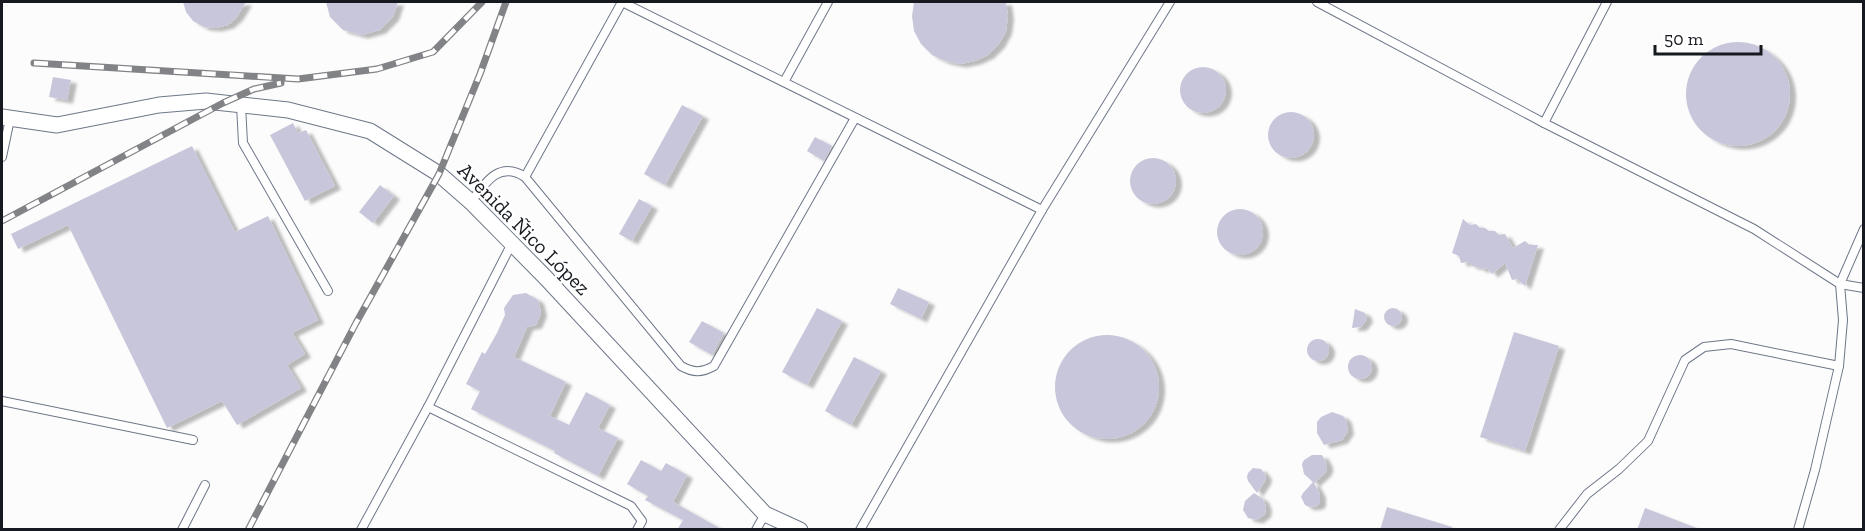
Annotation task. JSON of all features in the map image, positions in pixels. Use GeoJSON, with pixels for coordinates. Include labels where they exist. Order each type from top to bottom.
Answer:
{"type":"FeatureCollection","features":[{"type":"Feature","properties":{"kind":"street","name":"Avenida Ñico López"},"geometry":{"type":"LineString","coordinates":[[6,118],[57,125],[159,105],[206,101],[288,110],[370,131],[439,174],[471,202],[546,278],[765,514],[800,530]]}},
{"type":"Feature","properties":{"kind":"lane"},"geometry":{"type":"LineString","coordinates":[[525,177],[622,2],[1042,210]]}},
{"type":"Feature","properties":{"kind":"lane"},"geometry":{"type":"LineString","coordinates":[[784,82],[828,2]]}},
{"type":"Feature","properties":{"kind":"lane"},"geometry":{"type":"LineString","coordinates":[[860,530],[1042,210],[1170,2]]}},
{"type":"Feature","properties":{"kind":"lane"},"geometry":{"type":"LineString","coordinates":[[1317,2],[1544,123],[1754,229],[1840,284],[1863,288]]}},
{"type":"Feature","properties":{"kind":"lane"},"geometry":{"type":"LineString","coordinates":[[1544,123],[1607,2]]}},
{"type":"Feature","properties":{"kind":"lane"},"geometry":{"type":"LineString","coordinates":[[241,105],[243,143],[328,291]]}},
{"type":"Feature","properties":{"kind":"lane"},"geometry":{"type":"LineString","coordinates":[[2,157],[6,118]]}},
{"type":"Feature","properties":{"kind":"lane"},"geometry":{"type":"LineString","coordinates":[[471,202],[489,178],[501,172],[518,172],[525,177],[681,366],[692,371],[703,372],[714,366],[855,118]]}},
{"type":"Feature","properties":{"kind":"lane"},"geometry":{"type":"LineString","coordinates":[[1798,530],[1815,470],[1839,366],[1843,320],[1840,284],[1863,230]]}},
{"type":"Feature","properties":{"kind":"lane"},"geometry":{"type":"LineString","coordinates":[[362,530],[512,244]]}},
{"type":"Feature","properties":{"kind":"lane"},"geometry":{"type":"LineString","coordinates":[[1559,530],[1587,494],[1619,470],[1648,441],[1685,360],[1704,347],[1731,344],[1839,366]]}},
{"type":"Feature","properties":{"kind":"lane"},"geometry":{"type":"LineString","coordinates":[[2,400],[193,440]]}},
{"type":"Feature","properties":{"kind":"lane"},"geometry":{"type":"LineString","coordinates":[[428,407],[631,506],[642,520],[637,530]]}},
{"type":"Feature","properties":{"kind":"lane"},"geometry":{"type":"LineString","coordinates":[[182,530],[205,485]]}},
{"type":"Feature","properties":{"kind":"lane"},"geometry":{"type":"LineString","coordinates":[[756,530],[765,514]]}},
{"type":"Feature","properties":{"kind":"building"},"geometry":{"type":"Polygon","coordinates":[[[183,2],[246,2],[237,17],[228,25],[216,28],[204,27],[193,21],[186,12],[183,2]]]}},
{"type":"Feature","properties":{"kind":"building"},"geometry":{"type":"Polygon","coordinates":[[[326,2],[398,2],[393,17],[380,30],[362,35],[343,30],[330,17],[326,2]]]}},
{"type":"Feature","properties":{"kind":"building"},"geometry":{"type":"Polygon","coordinates":[[[914,2],[1006,2],[1008,16],[1006,31],[999,44],[988,55],[960,64],[945,61],[932,55],[921,44],[914,31],[912,16],[914,2]]]}},
{"type":"Feature","properties":{"kind":"building"},"geometry":{"type":"Polygon","coordinates":[[[1738,42],[1758,46],[1767,51],[1781,65],[1786,74],[1790,94],[1786,114],[1781,123],[1767,137],[1758,142],[1738,146],[1718,142],[1709,137],[1695,123],[1690,114],[1686,94],[1690,74],[1695,65],[1709,51],[1718,46],[1738,42]]]}},
{"type":"Feature","properties":{"kind":"building"},"geometry":{"type":"Polygon","coordinates":[[[1203,67],[1219,74],[1226,90],[1219,106],[1203,113],[1187,106],[1180,90],[1187,74],[1203,67]]]}},
{"type":"Feature","properties":{"kind":"building"},"geometry":{"type":"Polygon","coordinates":[[[53,77],[71,80],[67,100],[49,97],[53,77]]]}},
{"type":"Feature","properties":{"kind":"building"},"geometry":{"type":"Polygon","coordinates":[[[682,105],[703,116],[665,185],[644,174],[682,105]]]}},
{"type":"Feature","properties":{"kind":"building"},"geometry":{"type":"Polygon","coordinates":[[[1291,112],[1307,119],[1314,135],[1307,151],[1291,158],[1275,151],[1268,135],[1275,119],[1291,112]]]}},
{"type":"Feature","properties":{"kind":"building"},"geometry":{"type":"Polygon","coordinates":[[[293,123],[298,133],[306,130],[335,186],[305,201],[270,135],[293,123]]]}},
{"type":"Feature","properties":{"kind":"building"},"geometry":{"type":"Polygon","coordinates":[[[815,137],[832,146],[824,161],[807,151],[815,137]]]}},
{"type":"Feature","properties":{"kind":"building"},"geometry":{"type":"Polygon","coordinates":[[[192,146],[235,232],[268,216],[318,320],[292,333],[305,354],[287,365],[301,388],[237,425],[222,401],[167,428],[68,225],[18,249],[11,234],[192,146]]]}},
{"type":"Feature","properties":{"kind":"building"},"geometry":{"type":"Polygon","coordinates":[[[1153,158],[1169,165],[1176,181],[1169,197],[1153,204],[1137,197],[1130,181],[1137,165],[1153,158]]]}},
{"type":"Feature","properties":{"kind":"building"},"geometry":{"type":"Polygon","coordinates":[[[380,185],[394,196],[373,223],[359,212],[380,185]]]}},
{"type":"Feature","properties":{"kind":"building"},"geometry":{"type":"Polygon","coordinates":[[[639,199],[652,206],[632,241],[619,234],[639,199]]]}},
{"type":"Feature","properties":{"kind":"building"},"geometry":{"type":"Polygon","coordinates":[[[1240,209],[1256,216],[1263,232],[1256,248],[1240,255],[1224,248],[1217,232],[1224,216],[1240,209]]]}},
{"type":"Feature","properties":{"kind":"building"},"geometry":{"type":"Polygon","coordinates":[[[1463,219],[1470,225],[1476,224],[1480,228],[1495,231],[1499,235],[1505,234],[1513,248],[1525,241],[1530,245],[1538,245],[1525,286],[1517,279],[1512,280],[1505,263],[1492,274],[1487,268],[1481,269],[1468,262],[1461,263],[1459,256],[1452,253],[1463,219]]]}},
{"type":"Feature","properties":{"kind":"building"},"geometry":{"type":"Polygon","coordinates":[[[898,288],[929,302],[921,319],[890,304],[898,288]]]}},
{"type":"Feature","properties":{"kind":"building"},"geometry":{"type":"Polygon","coordinates":[[[526,293],[538,300],[541,313],[536,325],[527,327],[514,357],[566,382],[550,416],[569,425],[586,392],[610,405],[598,428],[618,438],[598,476],[554,453],[555,451],[471,409],[480,391],[466,384],[482,352],[485,354],[497,333],[505,315],[504,308],[513,295],[526,293]]]}},
{"type":"Feature","properties":{"kind":"building"},"geometry":{"type":"Polygon","coordinates":[[[817,308],[842,321],[807,385],[782,372],[817,308]]]}},
{"type":"Feature","properties":{"kind":"building"},"geometry":{"type":"Polygon","coordinates":[[[1393,308],[1399,311],[1402,317],[1399,323],[1393,326],[1387,323],[1384,317],[1387,311],[1393,308]]]}},
{"type":"Feature","properties":{"kind":"building"},"geometry":{"type":"Polygon","coordinates":[[[1355,309],[1365,313],[1367,319],[1361,327],[1352,328],[1355,309]]]}},
{"type":"Feature","properties":{"kind":"building"},"geometry":{"type":"Polygon","coordinates":[[[702,321],[724,333],[712,355],[689,342],[702,321]]]}},
{"type":"Feature","properties":{"kind":"building"},"geometry":{"type":"Polygon","coordinates":[[[1514,332],[1559,346],[1525,451],[1480,437],[1514,332]]]}},
{"type":"Feature","properties":{"kind":"building"},"geometry":{"type":"Polygon","coordinates":[[[1107,335],[1127,339],[1144,350],[1155,367],[1159,387],[1155,407],[1144,424],[1127,435],[1107,439],[1087,435],[1070,424],[1059,407],[1055,387],[1059,367],[1070,350],[1087,339],[1107,335]]]}},
{"type":"Feature","properties":{"kind":"building"},"geometry":{"type":"Polygon","coordinates":[[[1318,339],[1326,342],[1329,350],[1326,358],[1318,361],[1310,358],[1307,350],[1310,342],[1318,339]]]}},
{"type":"Feature","properties":{"kind":"building"},"geometry":{"type":"Polygon","coordinates":[[[1360,355],[1369,358],[1372,367],[1369,376],[1360,379],[1351,376],[1348,367],[1351,358],[1360,355]]]}},
{"type":"Feature","properties":{"kind":"building"},"geometry":{"type":"Polygon","coordinates":[[[854,357],[881,371],[851,425],[825,411],[854,357]]]}},
{"type":"Feature","properties":{"kind":"building"},"geometry":{"type":"Polygon","coordinates":[[[1332,412],[1343,416],[1348,431],[1342,440],[1324,445],[1317,433],[1317,422],[1321,417],[1332,412]]]}},
{"type":"Feature","properties":{"kind":"building"},"geometry":{"type":"Polygon","coordinates":[[[1312,455],[1322,455],[1327,469],[1314,483],[1320,494],[1320,503],[1309,507],[1305,505],[1301,497],[1313,482],[1304,474],[1302,464],[1312,455]]]}},
{"type":"Feature","properties":{"kind":"building"},"geometry":{"type":"Polygon","coordinates":[[[641,460],[661,471],[666,463],[687,475],[673,502],[723,530],[677,530],[683,520],[645,500],[648,496],[627,484],[641,460]]]}},
{"type":"Feature","properties":{"kind":"building"},"geometry":{"type":"Polygon","coordinates":[[[1253,468],[1261,469],[1266,476],[1257,493],[1247,477],[1253,468]]]}},
{"type":"Feature","properties":{"kind":"building"},"geometry":{"type":"Polygon","coordinates":[[[1254,493],[1263,499],[1266,507],[1265,514],[1257,520],[1248,518],[1243,510],[1245,501],[1254,493]]]}},
{"type":"Feature","properties":{"kind":"building"},"geometry":{"type":"Polygon","coordinates":[[[1387,507],[1452,527],[1452,530],[1380,530],[1387,507]]]}},
{"type":"Feature","properties":{"kind":"building"},"geometry":{"type":"Polygon","coordinates":[[[1645,508],[1699,529],[1637,530],[1645,508]]]}},
{"type":"Feature","properties":{"kind":"railway"},"geometry":{"type":"LineString","coordinates":[[34,63],[298,79],[377,69],[433,52],[482,2]]}},
{"type":"Feature","properties":{"kind":"railway"},"geometry":{"type":"LineString","coordinates":[[248,530],[356,323],[439,174],[480,74],[506,2]]}},
{"type":"Feature","properties":{"kind":"railway"},"geometry":{"type":"LineString","coordinates":[[2,221],[223,103],[254,89],[281,83]]}}]}
